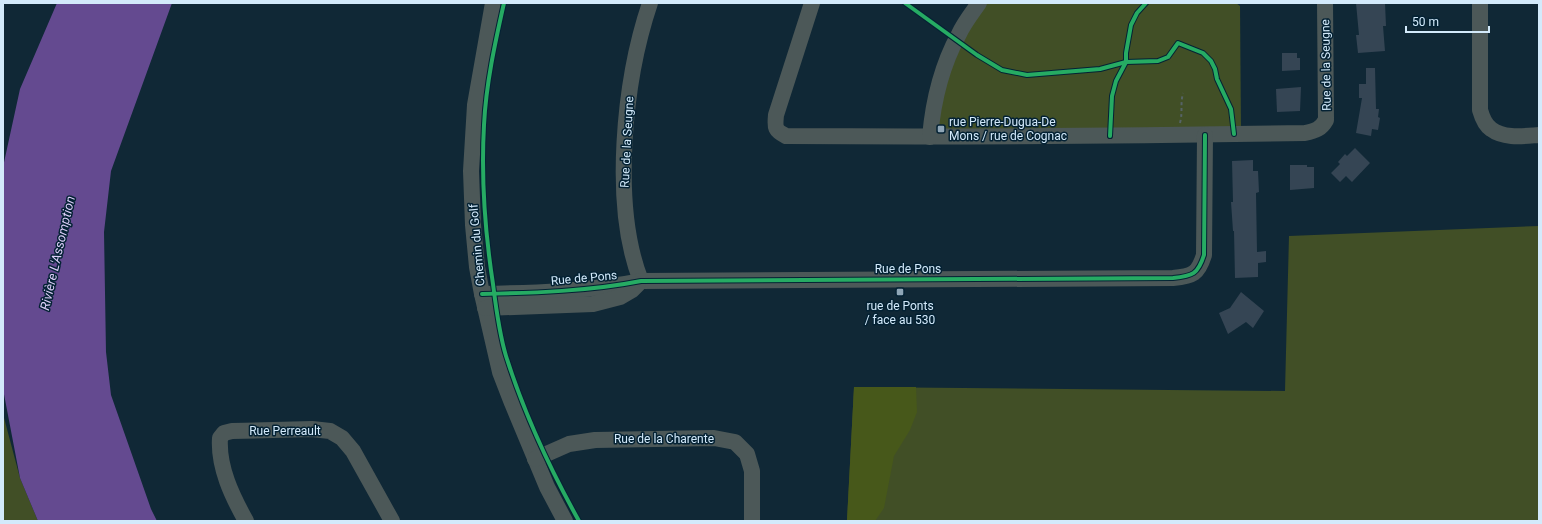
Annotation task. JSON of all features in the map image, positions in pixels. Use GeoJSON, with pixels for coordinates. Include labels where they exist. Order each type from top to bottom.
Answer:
{"type":"FeatureCollection","features":[{"type":"Feature","properties":{"kind":"street","name":"Chemin du Golf"},"geometry":{"type":"LineString","coordinates":[[493,3],[475,105],[471,171],[474,239],[477,267],[483,301],[500,372],[547,487],[565,521]]}},
{"type":"Feature","properties":{"kind":"street","name":"Rue de la Seugne"},"geometry":{"type":"LineString","coordinates":[[641,281],[634,263],[626,215],[624,161],[628,108],[635,58],[650,3]]}},
{"type":"Feature","properties":{"kind":"street"},"geometry":{"type":"LineString","coordinates":[[812,3],[776,115],[775,126],[778,132],[786,136],[930,137],[1205,135]]}},
{"type":"Feature","properties":{"kind":"street"},"geometry":{"type":"LineString","coordinates":[[930,137],[932,114],[946,63],[959,32],[979,3]]}},
{"type":"Feature","properties":{"kind":"street","name":"Rue de la Seugne"},"geometry":{"type":"LineString","coordinates":[[1205,135],[1305,133],[1314,132],[1322,127],[1326,120],[1327,109],[1325,3]]}},
{"type":"Feature","properties":{"kind":"street"},"geometry":{"type":"LineString","coordinates":[[1480,3],[1480,110],[1484,122],[1491,130],[1501,134],[1516,136],[1539,135]]}},
{"type":"Feature","properties":{"kind":"street","name":"Rue de Pons"},"geometry":{"type":"LineString","coordinates":[[483,301],[593,304],[620,297],[632,290],[641,281],[1173,278],[1188,276],[1194,273],[1200,266],[1204,255],[1205,135]]}},
{"type":"Feature","properties":{"kind":"street","name":"Rue Perreault"},"geometry":{"type":"LineString","coordinates":[[246,521],[233,497],[228,482],[220,453],[220,438],[224,433],[232,431],[312,429],[330,431],[342,438],[353,451],[392,521]]}},
{"type":"Feature","properties":{"kind":"street","name":"Rue de la Charente"},"geometry":{"type":"LineString","coordinates":[[535,459],[569,444],[595,440],[714,438],[735,442],[747,454],[752,472],[752,521]]}},
{"type":"Feature","properties":{"kind":"path"},"geometry":{"type":"LineString","coordinates":[[1179,135],[1180,122],[1183,114],[1180,103],[1183,93]]}},
{"type":"Feature","properties":{"kind":"green space"},"geometry":{"type":"Polygon","coordinates":[[[979,3],[1236,3],[1240,6],[1241,134],[930,137],[932,114],[979,3]]]}},
{"type":"Feature","properties":{"kind":"green space"},"geometry":{"type":"Polygon","coordinates":[[[1539,226],[1539,521],[847,521],[854,387],[1285,391],[1289,236],[1539,226]]]}},
{"type":"Feature","properties":{"kind":"green space"},"geometry":{"type":"Polygon","coordinates":[[[854,387],[916,387],[917,412],[910,430],[894,456],[884,508],[875,521],[847,521],[854,387]]]}},
{"type":"Feature","properties":{"kind":"green space"},"geometry":{"type":"Polygon","coordinates":[[[3,414],[20,478],[38,521],[3,521],[3,414]]]}},
{"type":"Feature","properties":{"kind":"water","name":"Rivière L'Assomption"},"geometry":{"type":"Polygon","coordinates":[[[57,3],[172,3],[111,171],[104,232],[106,352],[111,395],[151,509],[157,521],[38,521],[20,478],[3,389],[3,167],[20,89],[57,3]]]}},
{"type":"Feature","properties":{"kind":"building"},"geometry":{"type":"Polygon","coordinates":[[[1356,3],[1385,3],[1386,26],[1383,26],[1385,51],[1358,53],[1356,35],[1359,35],[1356,3]]]}},
{"type":"Feature","properties":{"kind":"building"},"geometry":{"type":"Polygon","coordinates":[[[1282,53],[1297,53],[1297,58],[1300,58],[1300,70],[1282,71],[1282,53]]]}},
{"type":"Feature","properties":{"kind":"building"},"geometry":{"type":"Polygon","coordinates":[[[1366,68],[1375,68],[1376,109],[1379,109],[1378,117],[1380,118],[1378,130],[1372,129],[1371,136],[1356,133],[1362,98],[1359,98],[1359,84],[1366,84],[1366,68]]]}},
{"type":"Feature","properties":{"kind":"building"},"geometry":{"type":"Polygon","coordinates":[[[1301,87],[1300,111],[1277,112],[1276,89],[1301,87]]]}},
{"type":"Feature","properties":{"kind":"building"},"geometry":{"type":"Polygon","coordinates":[[[1355,148],[1370,163],[1352,182],[1346,176],[1340,182],[1331,173],[1340,164],[1338,162],[1345,154],[1347,156],[1355,148]]]}},
{"type":"Feature","properties":{"kind":"building"},"geometry":{"type":"Polygon","coordinates":[[[1253,160],[1253,171],[1258,171],[1259,192],[1256,193],[1257,252],[1266,251],[1266,262],[1258,263],[1258,277],[1235,278],[1234,231],[1231,202],[1233,202],[1232,161],[1253,160]]]}},
{"type":"Feature","properties":{"kind":"building"},"geometry":{"type":"Polygon","coordinates":[[[1290,165],[1307,165],[1307,167],[1314,167],[1314,188],[1290,190],[1290,165]]]}},
{"type":"Feature","properties":{"kind":"building"},"geometry":{"type":"Polygon","coordinates":[[[1241,292],[1264,311],[1253,328],[1246,322],[1228,334],[1219,313],[1230,308],[1241,292]]]}},
{"type":"Feature","properties":{"kind":"cycle path"},"geometry":{"type":"LineString","coordinates":[[504,3],[489,79],[483,145],[483,185],[490,264],[500,329],[506,356],[513,377],[529,420],[579,521]]}},
{"type":"Feature","properties":{"kind":"cycle path"},"geometry":{"type":"LineString","coordinates":[[905,3],[977,55],[1002,70],[1027,75],[1100,69],[1126,62],[1158,61],[1168,57],[1178,43],[1203,53],[1211,61],[1215,69],[1217,79],[1231,109],[1234,134]]}},
{"type":"Feature","properties":{"kind":"cycle path"},"geometry":{"type":"LineString","coordinates":[[1110,136],[1112,96],[1116,81],[1126,62],[1126,53],[1131,25],[1137,13],[1146,3]]}},
{"type":"Feature","properties":{"kind":"cycle path"},"geometry":{"type":"LineString","coordinates":[[482,294],[582,289],[641,281],[1173,278],[1190,275],[1197,270],[1204,255],[1205,135]]}},
{"type":"Feature","properties":{"kind":"place","name":"rue Pierre-Dugua-De Mons / rue de Cognac"},"geometry":{"type":"Point","coordinates":[941,129]}},
{"type":"Feature","properties":{"kind":"place","name":"rue de Ponts / face au 530"},"geometry":{"type":"Point","coordinates":[900,292]}}]}
